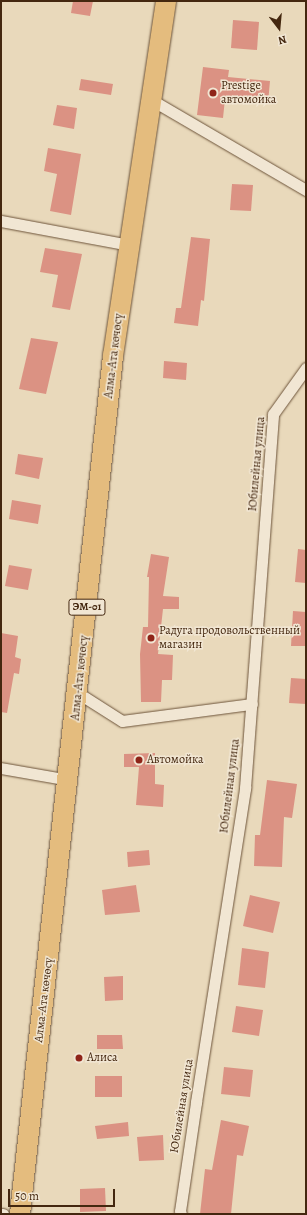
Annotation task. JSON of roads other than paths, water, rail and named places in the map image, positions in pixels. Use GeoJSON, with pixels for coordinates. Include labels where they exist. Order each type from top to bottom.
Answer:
{"type":"FeatureCollection","features":[{"type":"Feature","properties":{"kind":"highway","name":"Алма-Ата көчөсү"},"geometry":{"type":"LineString","coordinates":[[20,1214],[69,780],[105,423],[150,99],[166,1]]}},
{"type":"Feature","properties":{"kind":"street"},"geometry":{"type":"LineString","coordinates":[[150,99],[306,190]]}},
{"type":"Feature","properties":{"kind":"street"},"geometry":{"type":"LineString","coordinates":[[1,221],[129,245]]}},
{"type":"Feature","properties":{"kind":"street","name":"Юбилейная улица"},"geometry":{"type":"LineString","coordinates":[[181,1214],[180,1211],[195,1109],[245,788],[273,414],[306,368]]}},
{"type":"Feature","properties":{"kind":"street"},"geometry":{"type":"LineString","coordinates":[[78,693],[122,721],[252,704]]}},
{"type":"Feature","properties":{"kind":"street"},"geometry":{"type":"LineString","coordinates":[[1,768],[69,780]]}},
{"type":"Feature","properties":{"kind":"place","name":"Prestige автомойка"},"geometry":{"type":"Point","coordinates":[213,93]}},
{"type":"Feature","properties":{"kind":"place","name":"Радуга продовольственный магазин"},"geometry":{"type":"Point","coordinates":[151,638]}},
{"type":"Feature","properties":{"kind":"place","name":"Автомойка"},"geometry":{"type":"Point","coordinates":[139,760]}},
{"type":"Feature","properties":{"kind":"place","name":"Алиса"},"geometry":{"type":"Point","coordinates":[79,1058]}}]}
